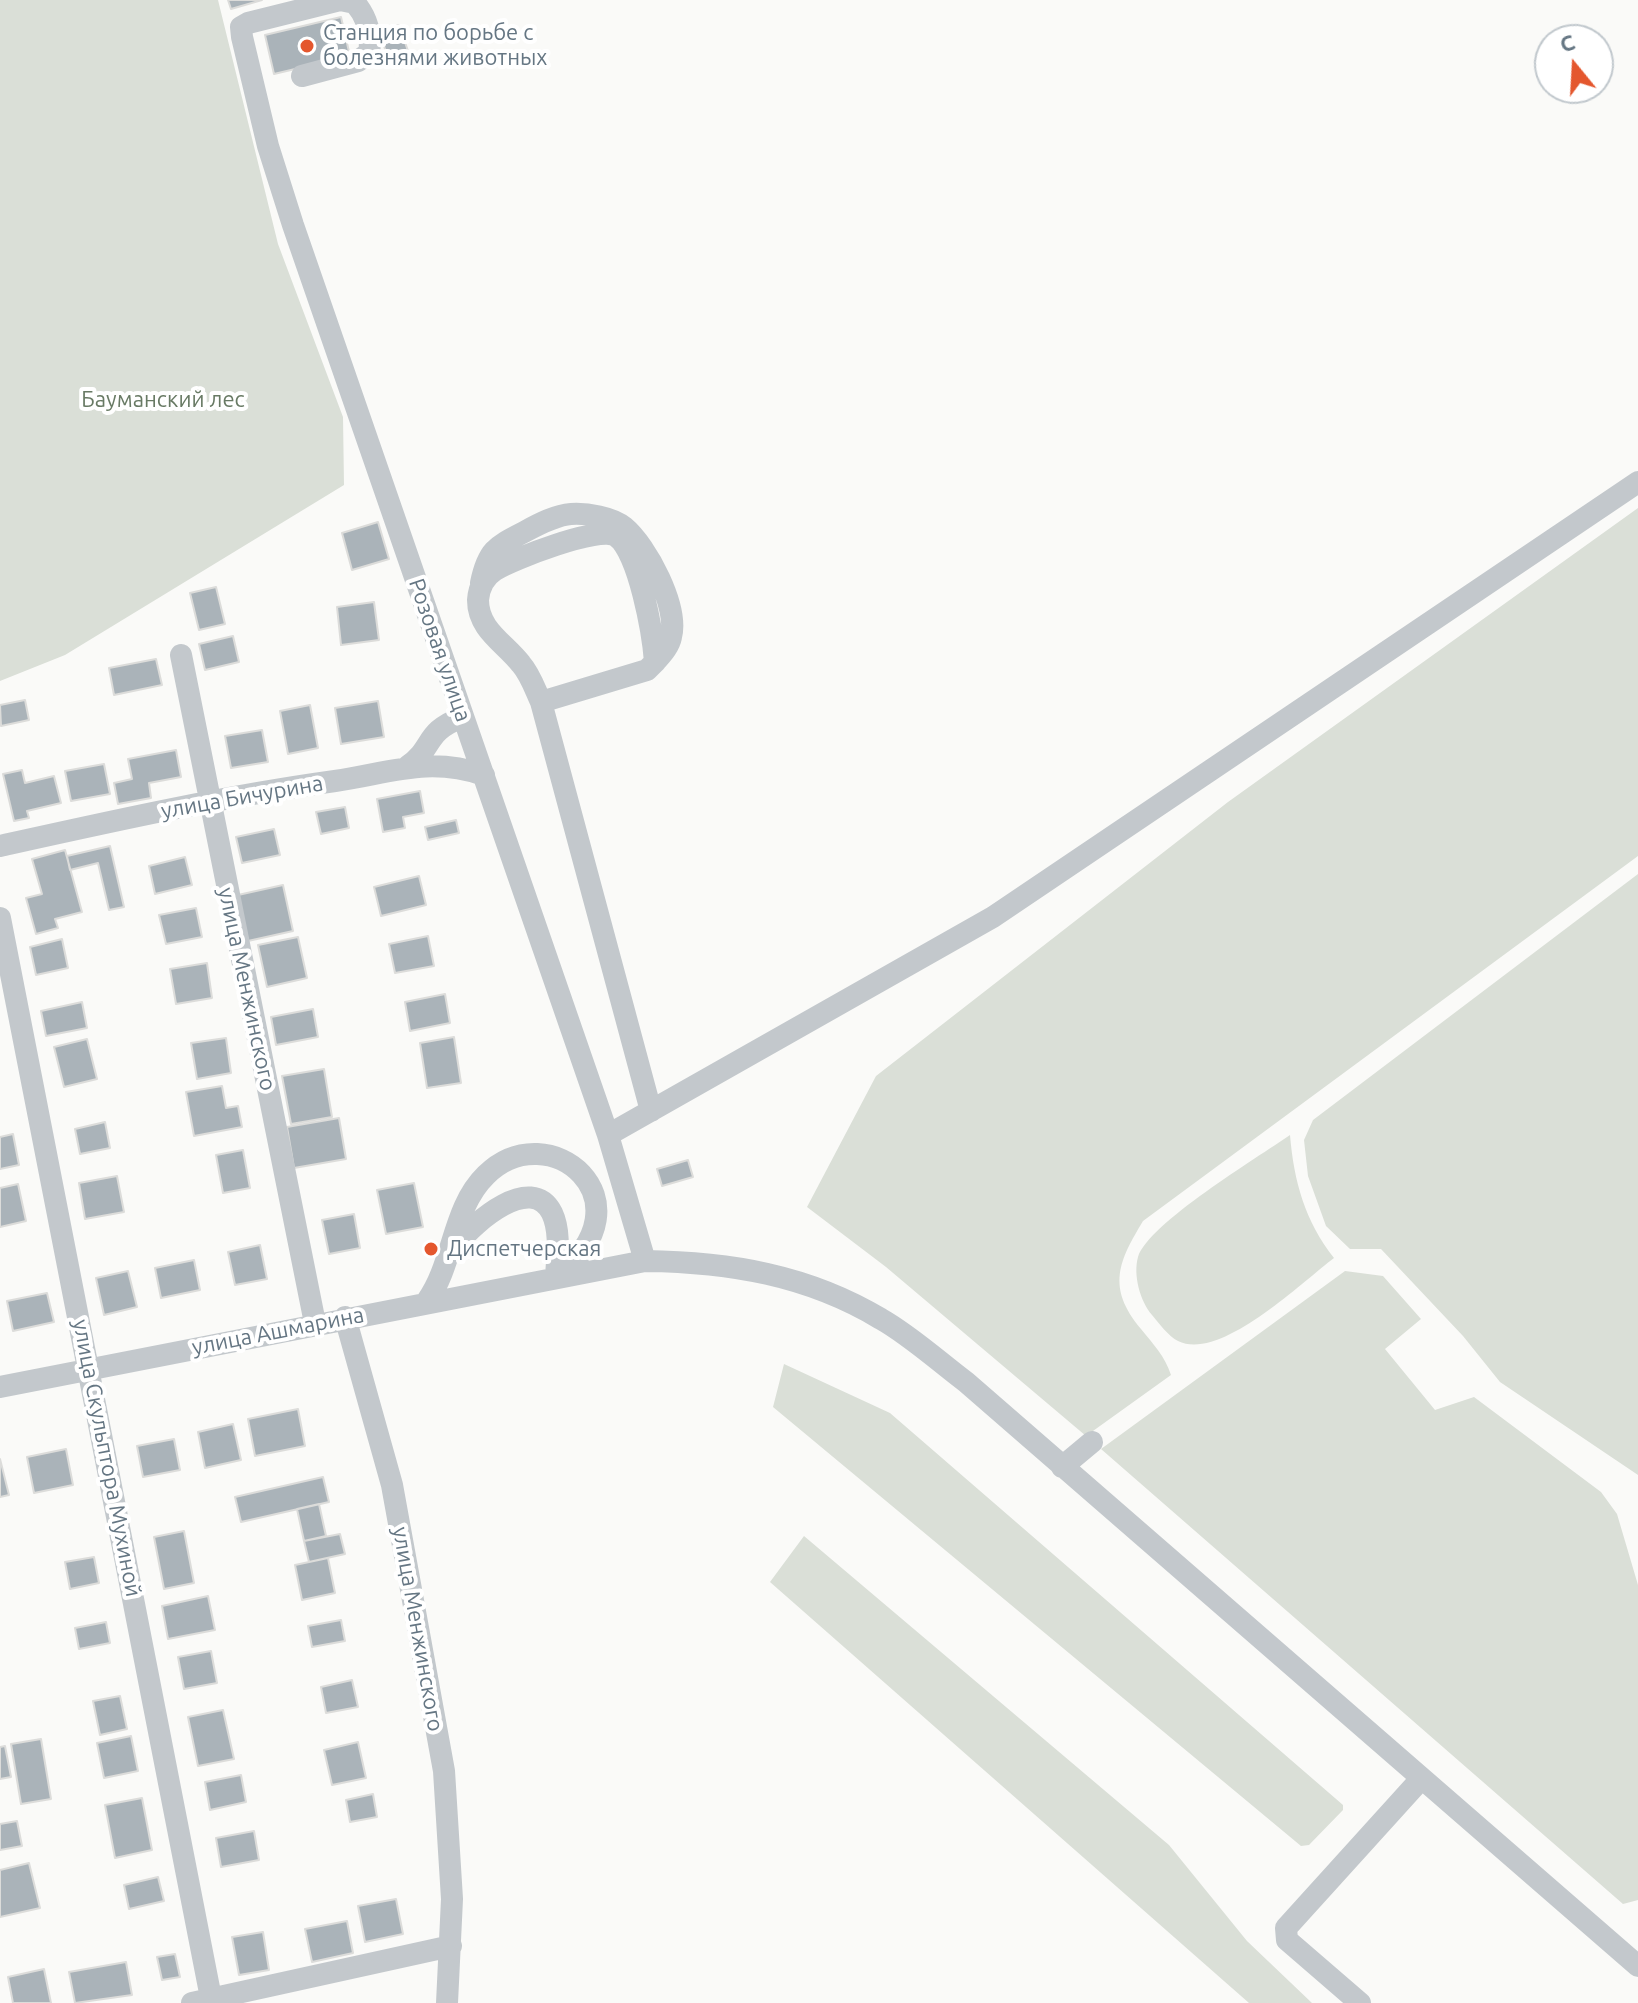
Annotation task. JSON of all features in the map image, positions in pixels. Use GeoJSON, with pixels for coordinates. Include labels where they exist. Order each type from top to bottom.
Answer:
{"type":"FeatureCollection","features":[{"type":"Feature","properties":{"kind":"street","name":"Розовая улица"},"geometry":{"type":"LineString","coordinates":[[302,76],[358,61],[369,53],[371,41],[364,13],[355,3],[340,0],[248,23],[241,27],[242,37],[268,146],[293,225],[608,1135],[645,1261]]}},
{"type":"Feature","properties":{"kind":"street"},"geometry":{"type":"LineString","coordinates":[[608,1135],[993,917],[1211,773],[1638,482]]}},
{"type":"Feature","properties":{"kind":"street"},"geometry":{"type":"LineString","coordinates":[[541,702],[647,670],[655,662],[654,642],[637,575],[619,531],[581,536],[495,570],[480,584],[478,602],[483,621],[521,663],[541,702],[651,1111]]}},
{"type":"Feature","properties":{"kind":"street","name":"улица Менжинского"},"geometry":{"type":"LineString","coordinates":[[181,655],[315,1323]]}},
{"type":"Feature","properties":{"kind":"street"},"geometry":{"type":"LineString","coordinates":[[408,766],[419,759],[433,733],[463,717]]}},
{"type":"Feature","properties":{"kind":"street","name":"улица Бичурина"},"geometry":{"type":"LineString","coordinates":[[0,846],[208,799],[378,774],[408,766],[453,765],[484,775]]}},
{"type":"Feature","properties":{"kind":"street","name":"улица Скульптора Мухиной"},"geometry":{"type":"LineString","coordinates":[[0,918],[90,1369],[205,2002]]}},
{"type":"Feature","properties":{"kind":"street"},"geometry":{"type":"LineString","coordinates":[[427,1301],[444,1274],[465,1205],[474,1187],[489,1171],[509,1161],[533,1156],[558,1157],[576,1167],[591,1186],[597,1222],[591,1242],[576,1261],[556,1277]]}},
{"type":"Feature","properties":{"kind":"street"},"geometry":{"type":"LineString","coordinates":[[450,1252],[489,1211],[519,1201],[539,1201],[546,1205],[556,1225],[556,1277]]}},
{"type":"Feature","properties":{"kind":"street","name":"улица Ашмарина"},"geometry":{"type":"LineString","coordinates":[[0,1387],[345,1317],[645,1261],[706,1262],[764,1271],[823,1288],[895,1328],[966,1382],[1420,1780],[1638,1966]]}},
{"type":"Feature","properties":{"kind":"street","name":"улица Менжинского"},"geometry":{"type":"LineString","coordinates":[[345,1317],[392,1485],[430,1689],[450,1826],[451,1946],[447,2003]]}},
{"type":"Feature","properties":{"kind":"street"},"geometry":{"type":"LineString","coordinates":[[1062,1467],[1092,1442]]}},
{"type":"Feature","properties":{"kind":"street"},"geometry":{"type":"LineString","coordinates":[[1360,2003],[1287,1940],[1286,1928],[1420,1780]]}},
{"type":"Feature","properties":{"kind":"street"},"geometry":{"type":"LineString","coordinates":[[205,2002],[451,1946]]}},
{"type":"Feature","properties":{"kind":"green space","name":"Бауманский лес"},"geometry":{"type":"Polygon","coordinates":[[[0,0],[218,0],[278,244],[343,417],[344,485],[65,655],[0,681],[0,0]]]}},
{"type":"Feature","properties":{"kind":"green space"},"geometry":{"type":"Polygon","coordinates":[[[1638,508],[1638,856],[1143,1221],[1123,1262],[1120,1287],[1130,1314],[1162,1356],[1171,1375],[1086,1436],[886,1267],[807,1207],[876,1076],[1228,802],[1638,508]]]}},
{"type":"Feature","properties":{"kind":"green space"},"geometry":{"type":"Polygon","coordinates":[[[1638,874],[1638,1475],[1500,1382],[1463,1336],[1381,1249],[1350,1249],[1326,1226],[1308,1176],[1304,1140],[1313,1120],[1638,874]]]}},
{"type":"Feature","properties":{"kind":"green space"},"geometry":{"type":"Polygon","coordinates":[[[1290,1135],[1294,1169],[1308,1215],[1334,1258],[1281,1301],[1237,1331],[1195,1344],[1178,1341],[1164,1329],[1144,1303],[1137,1280],[1138,1257],[1146,1243],[1182,1210],[1290,1135]]]}},
{"type":"Feature","properties":{"kind":"green space"},"geometry":{"type":"Polygon","coordinates":[[[1345,1271],[1383,1276],[1421,1319],[1385,1349],[1435,1410],[1474,1397],[1601,1492],[1617,1514],[1638,1585],[1638,1900],[1623,1904],[1101,1449],[1345,1271]]]}},
{"type":"Feature","properties":{"kind":"green space"},"geometry":{"type":"Polygon","coordinates":[[[784,1364],[890,1413],[1343,1805],[1343,1810],[1309,1845],[1301,1846],[773,1407],[784,1364]]]}},
{"type":"Feature","properties":{"kind":"green space"},"geometry":{"type":"Polygon","coordinates":[[[804,1536],[1169,1845],[1247,1941],[1312,2003],[1249,2003],[770,1582],[804,1536]]]}},
{"type":"Feature","properties":{"kind":"building"},"geometry":{"type":"Polygon","coordinates":[[[228,0],[262,0],[231,9],[228,0]]]}},
{"type":"Feature","properties":{"kind":"building","name":"Станция по борьбе с болезнями животных"},"geometry":{"type":"Polygon","coordinates":[[[341,17],[350,56],[274,74],[265,35],[341,17]]]}},
{"type":"Feature","properties":{"kind":"building"},"geometry":{"type":"Polygon","coordinates":[[[399,25],[408,51],[388,58],[379,31],[399,25]]]}},
{"type":"Feature","properties":{"kind":"building"},"geometry":{"type":"Polygon","coordinates":[[[378,522],[389,559],[352,570],[342,533],[378,522]]]}},
{"type":"Feature","properties":{"kind":"building"},"geometry":{"type":"Polygon","coordinates":[[[216,587],[225,624],[199,630],[190,593],[216,587]]]}},
{"type":"Feature","properties":{"kind":"building"},"geometry":{"type":"Polygon","coordinates":[[[374,602],[379,640],[341,645],[337,607],[374,602]]]}},
{"type":"Feature","properties":{"kind":"building"},"geometry":{"type":"Polygon","coordinates":[[[233,636],[239,662],[205,670],[199,644],[233,636]]]}},
{"type":"Feature","properties":{"kind":"building"},"geometry":{"type":"Polygon","coordinates":[[[156,659],[162,685],[114,695],[109,668],[156,659]]]}},
{"type":"Feature","properties":{"kind":"building"},"geometry":{"type":"Polygon","coordinates":[[[25,700],[29,720],[1,726],[0,705],[25,700]]]}},
{"type":"Feature","properties":{"kind":"building"},"geometry":{"type":"Polygon","coordinates":[[[378,701],[384,737],[341,744],[335,708],[378,701]]]}},
{"type":"Feature","properties":{"kind":"building"},"geometry":{"type":"Polygon","coordinates":[[[310,705],[318,748],[288,754],[280,711],[310,705]]]}},
{"type":"Feature","properties":{"kind":"building"},"geometry":{"type":"Polygon","coordinates":[[[262,730],[268,762],[231,768],[225,736],[262,730]]]}},
{"type":"Feature","properties":{"kind":"building"},"geometry":{"type":"Polygon","coordinates":[[[176,750],[181,777],[149,783],[151,798],[118,804],[114,783],[132,779],[128,759],[176,750]]]}},
{"type":"Feature","properties":{"kind":"building"},"geometry":{"type":"Polygon","coordinates":[[[104,764],[110,794],[71,801],[65,771],[104,764]]]}},
{"type":"Feature","properties":{"kind":"building"},"geometry":{"type":"Polygon","coordinates":[[[22,770],[25,783],[54,776],[61,803],[27,811],[29,818],[14,821],[3,774],[22,770]]]}},
{"type":"Feature","properties":{"kind":"building"},"geometry":{"type":"Polygon","coordinates":[[[420,791],[424,813],[403,817],[405,828],[383,832],[377,799],[420,791]]]}},
{"type":"Feature","properties":{"kind":"building"},"geometry":{"type":"Polygon","coordinates":[[[345,807],[349,828],[321,834],[316,812],[345,807]]]}},
{"type":"Feature","properties":{"kind":"building"},"geometry":{"type":"Polygon","coordinates":[[[456,820],[459,833],[428,840],[425,827],[456,820]]]}},
{"type":"Feature","properties":{"kind":"building"},"geometry":{"type":"Polygon","coordinates":[[[274,829],[280,855],[242,863],[236,837],[274,829]]]}},
{"type":"Feature","properties":{"kind":"building"},"geometry":{"type":"Polygon","coordinates":[[[110,846],[124,907],[109,910],[98,863],[70,870],[67,856],[110,846]]]}},
{"type":"Feature","properties":{"kind":"building"},"geometry":{"type":"Polygon","coordinates":[[[65,850],[82,912],[55,919],[58,928],[36,934],[26,898],[42,894],[32,859],[65,850]]]}},
{"type":"Feature","properties":{"kind":"building"},"geometry":{"type":"Polygon","coordinates":[[[185,857],[192,885],[155,894],[149,866],[185,857]]]}},
{"type":"Feature","properties":{"kind":"building"},"geometry":{"type":"Polygon","coordinates":[[[419,876],[426,905],[381,916],[374,887],[419,876]]]}},
{"type":"Feature","properties":{"kind":"building"},"geometry":{"type":"Polygon","coordinates":[[[283,885],[293,931],[248,941],[238,895],[283,885]]]}},
{"type":"Feature","properties":{"kind":"building"},"geometry":{"type":"Polygon","coordinates":[[[196,908],[202,937],[166,944],[159,915],[196,908]]]}},
{"type":"Feature","properties":{"kind":"building"},"geometry":{"type":"Polygon","coordinates":[[[428,936],[434,966],[395,973],[389,944],[428,936]]]}},
{"type":"Feature","properties":{"kind":"building"},"geometry":{"type":"Polygon","coordinates":[[[298,937],[307,978],[267,987],[258,945],[298,937]]]}},
{"type":"Feature","properties":{"kind":"building"},"geometry":{"type":"Polygon","coordinates":[[[62,939],[68,968],[36,975],[30,947],[62,939]]]}},
{"type":"Feature","properties":{"kind":"building"},"geometry":{"type":"Polygon","coordinates":[[[207,963],[212,998],[176,1004],[170,969],[207,963]]]}},
{"type":"Feature","properties":{"kind":"building"},"geometry":{"type":"Polygon","coordinates":[[[445,994],[450,1023],[410,1031],[405,1002],[445,994]]]}},
{"type":"Feature","properties":{"kind":"building"},"geometry":{"type":"Polygon","coordinates":[[[82,1002],[87,1028],[46,1036],[41,1011],[82,1002]]]}},
{"type":"Feature","properties":{"kind":"building"},"geometry":{"type":"Polygon","coordinates":[[[313,1009],[318,1037],[276,1045],[271,1017],[313,1009]]]}},
{"type":"Feature","properties":{"kind":"building"},"geometry":{"type":"Polygon","coordinates":[[[454,1037],[461,1083],[427,1088],[420,1043],[454,1037]]]}},
{"type":"Feature","properties":{"kind":"building"},"geometry":{"type":"Polygon","coordinates":[[[226,1038],[231,1073],[197,1079],[191,1043],[226,1038]]]}},
{"type":"Feature","properties":{"kind":"building"},"geometry":{"type":"Polygon","coordinates":[[[87,1039],[97,1079],[64,1087],[54,1047],[87,1039]]]}},
{"type":"Feature","properties":{"kind":"building"},"geometry":{"type":"Polygon","coordinates":[[[324,1069],[332,1117],[291,1124],[282,1076],[324,1069]]]}},
{"type":"Feature","properties":{"kind":"building"},"geometry":{"type":"Polygon","coordinates":[[[222,1086],[226,1108],[238,1106],[242,1127],[194,1136],[186,1092],[222,1086]]]}},
{"type":"Feature","properties":{"kind":"building"},"geometry":{"type":"Polygon","coordinates":[[[339,1118],[346,1159],[294,1168],[287,1127],[339,1118]]]}},
{"type":"Feature","properties":{"kind":"building"},"geometry":{"type":"Polygon","coordinates":[[[105,1122],[110,1148],[80,1154],[75,1129],[105,1122]]]}},
{"type":"Feature","properties":{"kind":"building"},"geometry":{"type":"Polygon","coordinates":[[[13,1134],[19,1165],[0,1169],[0,1137],[13,1134]]]}},
{"type":"Feature","properties":{"kind":"building"},"geometry":{"type":"Polygon","coordinates":[[[243,1150],[250,1188],[223,1193],[216,1155],[243,1150]]]}},
{"type":"Feature","properties":{"kind":"building"},"geometry":{"type":"Polygon","coordinates":[[[688,1160],[693,1177],[662,1186],[657,1169],[688,1160]]]}},
{"type":"Feature","properties":{"kind":"building"},"geometry":{"type":"Polygon","coordinates":[[[117,1176],[124,1212],[85,1219],[79,1183],[117,1176]]]}},
{"type":"Feature","properties":{"kind":"building"},"geometry":{"type":"Polygon","coordinates":[[[414,1183],[423,1227],[386,1234],[377,1190],[414,1183]]]}},
{"type":"Feature","properties":{"kind":"building"},"geometry":{"type":"Polygon","coordinates":[[[18,1184],[26,1221],[0,1227],[0,1188],[18,1184]]]}},
{"type":"Feature","properties":{"kind":"building"},"geometry":{"type":"Polygon","coordinates":[[[354,1214],[360,1248],[329,1254],[322,1220],[354,1214]]]}},
{"type":"Feature","properties":{"kind":"building"},"geometry":{"type":"Polygon","coordinates":[[[260,1245],[267,1279],[235,1285],[228,1252],[260,1245]]]}},
{"type":"Feature","properties":{"kind":"building"},"geometry":{"type":"Polygon","coordinates":[[[194,1260],[200,1290],[161,1298],[155,1268],[194,1260]]]}},
{"type":"Feature","properties":{"kind":"building"},"geometry":{"type":"Polygon","coordinates":[[[128,1271],[137,1307],[104,1315],[96,1278],[128,1271]]]}},
{"type":"Feature","properties":{"kind":"building"},"geometry":{"type":"Polygon","coordinates":[[[47,1293],[54,1322],[13,1331],[7,1301],[47,1293]]]}},
{"type":"Feature","properties":{"kind":"building"},"geometry":{"type":"Polygon","coordinates":[[[298,1409],[305,1446],[255,1456],[248,1419],[298,1409]]]}},
{"type":"Feature","properties":{"kind":"building"},"geometry":{"type":"Polygon","coordinates":[[[233,1424],[241,1460],[205,1468],[198,1432],[233,1424]]]}},
{"type":"Feature","properties":{"kind":"building"},"geometry":{"type":"Polygon","coordinates":[[[174,1439],[180,1470],[143,1477],[137,1446],[174,1439]]]}},
{"type":"Feature","properties":{"kind":"building"},"geometry":{"type":"Polygon","coordinates":[[[66,1449],[73,1485],[34,1493],[27,1457],[66,1449]]]}},
{"type":"Feature","properties":{"kind":"building"},"geometry":{"type":"Polygon","coordinates":[[[0,1459],[9,1495],[0,1497],[0,1459]]]}},
{"type":"Feature","properties":{"kind":"building"},"geometry":{"type":"Polygon","coordinates":[[[323,1477],[329,1502],[241,1522],[235,1497],[323,1477]]]}},
{"type":"Feature","properties":{"kind":"building"},"geometry":{"type":"Polygon","coordinates":[[[319,1504],[326,1536],[304,1541],[297,1509],[319,1504]]]}},
{"type":"Feature","properties":{"kind":"building"},"geometry":{"type":"Polygon","coordinates":[[[184,1531],[194,1583],[164,1589],[154,1537],[184,1531]]]}},
{"type":"Feature","properties":{"kind":"building"},"geometry":{"type":"Polygon","coordinates":[[[340,1534],[345,1554],[309,1562],[304,1541],[340,1534]]]}},
{"type":"Feature","properties":{"kind":"building"},"geometry":{"type":"Polygon","coordinates":[[[94,1557],[99,1583],[70,1589],[65,1562],[94,1557]]]}},
{"type":"Feature","properties":{"kind":"building"},"geometry":{"type":"Polygon","coordinates":[[[328,1558],[335,1593],[302,1600],[295,1565],[328,1558]]]}},
{"type":"Feature","properties":{"kind":"building"},"geometry":{"type":"Polygon","coordinates":[[[208,1596],[215,1630],[168,1639],[162,1606],[208,1596]]]}},
{"type":"Feature","properties":{"kind":"building"},"geometry":{"type":"Polygon","coordinates":[[[341,1620],[345,1641],[312,1647],[308,1626],[341,1620]]]}},
{"type":"Feature","properties":{"kind":"building"},"geometry":{"type":"Polygon","coordinates":[[[106,1622],[110,1643],[79,1649],[75,1628],[106,1622]]]}},
{"type":"Feature","properties":{"kind":"building"},"geometry":{"type":"Polygon","coordinates":[[[211,1651],[217,1683],[184,1689],[178,1657],[211,1651]]]}},
{"type":"Feature","properties":{"kind":"building"},"geometry":{"type":"Polygon","coordinates":[[[352,1680],[358,1707],[326,1713],[321,1687],[352,1680]]]}},
{"type":"Feature","properties":{"kind":"building"},"geometry":{"type":"Polygon","coordinates":[[[120,1696],[127,1729],[100,1735],[93,1701],[120,1696]]]}},
{"type":"Feature","properties":{"kind":"building"},"geometry":{"type":"Polygon","coordinates":[[[223,1710],[234,1759],[198,1766],[188,1717],[223,1710]]]}},
{"type":"Feature","properties":{"kind":"building"},"geometry":{"type":"Polygon","coordinates":[[[131,1736],[138,1771],[104,1778],[97,1743],[131,1736]]]}},
{"type":"Feature","properties":{"kind":"building"},"geometry":{"type":"Polygon","coordinates":[[[41,1739],[51,1799],[21,1804],[11,1744],[41,1739]]]}},
{"type":"Feature","properties":{"kind":"building"},"geometry":{"type":"Polygon","coordinates":[[[358,1742],[366,1778],[332,1785],[324,1750],[358,1742]]]}},
{"type":"Feature","properties":{"kind":"building"},"geometry":{"type":"Polygon","coordinates":[[[5,1746],[11,1777],[0,1779],[0,1747],[5,1746]]]}},
{"type":"Feature","properties":{"kind":"building"},"geometry":{"type":"Polygon","coordinates":[[[241,1775],[246,1802],[210,1810],[205,1782],[241,1775]]]}},
{"type":"Feature","properties":{"kind":"building"},"geometry":{"type":"Polygon","coordinates":[[[373,1794],[377,1817],[350,1822],[346,1800],[373,1794]]]}},
{"type":"Feature","properties":{"kind":"building"},"geometry":{"type":"Polygon","coordinates":[[[142,1798],[152,1850],[115,1858],[105,1805],[142,1798]]]}},
{"type":"Feature","properties":{"kind":"building"},"geometry":{"type":"Polygon","coordinates":[[[17,1821],[22,1846],[0,1850],[0,1824],[17,1821]]]}},
{"type":"Feature","properties":{"kind":"building"},"geometry":{"type":"Polygon","coordinates":[[[254,1831],[259,1860],[221,1867],[216,1838],[254,1831]]]}},
{"type":"Feature","properties":{"kind":"building"},"geometry":{"type":"Polygon","coordinates":[[[29,1863],[40,1908],[0,1917],[0,1870],[29,1863]]]}},
{"type":"Feature","properties":{"kind":"building"},"geometry":{"type":"Polygon","coordinates":[[[158,1877],[164,1901],[129,1909],[124,1885],[158,1877]]]}},
{"type":"Feature","properties":{"kind":"building"},"geometry":{"type":"Polygon","coordinates":[[[396,1899],[403,1934],[365,1942],[358,1906],[396,1899]]]}},
{"type":"Feature","properties":{"kind":"building"},"geometry":{"type":"Polygon","coordinates":[[[347,1921],[353,1953],[312,1962],[305,1929],[347,1921]]]}},
{"type":"Feature","properties":{"kind":"building"},"geometry":{"type":"Polygon","coordinates":[[[263,1932],[269,1970],[239,1975],[232,1937],[263,1932]]]}},
{"type":"Feature","properties":{"kind":"building"},"geometry":{"type":"Polygon","coordinates":[[[175,1954],[180,1977],[162,1980],[157,1957],[175,1954]]]}},
{"type":"Feature","properties":{"kind":"building"},"geometry":{"type":"Polygon","coordinates":[[[126,1962],[132,1995],[75,2003],[69,1972],[126,1962]]]}},
{"type":"Feature","properties":{"kind":"building"},"geometry":{"type":"Polygon","coordinates":[[[44,1969],[51,2003],[13,2003],[8,1977],[44,1969]]]}},
{"type":"Feature","properties":{"kind":"place","name":"Станция по борьбе с болезнями животных"},"geometry":{"type":"Point","coordinates":[307,46]}},
{"type":"Feature","properties":{"kind":"place","name":"Диспетчерская"},"geometry":{"type":"Point","coordinates":[431,1249]}}]}
